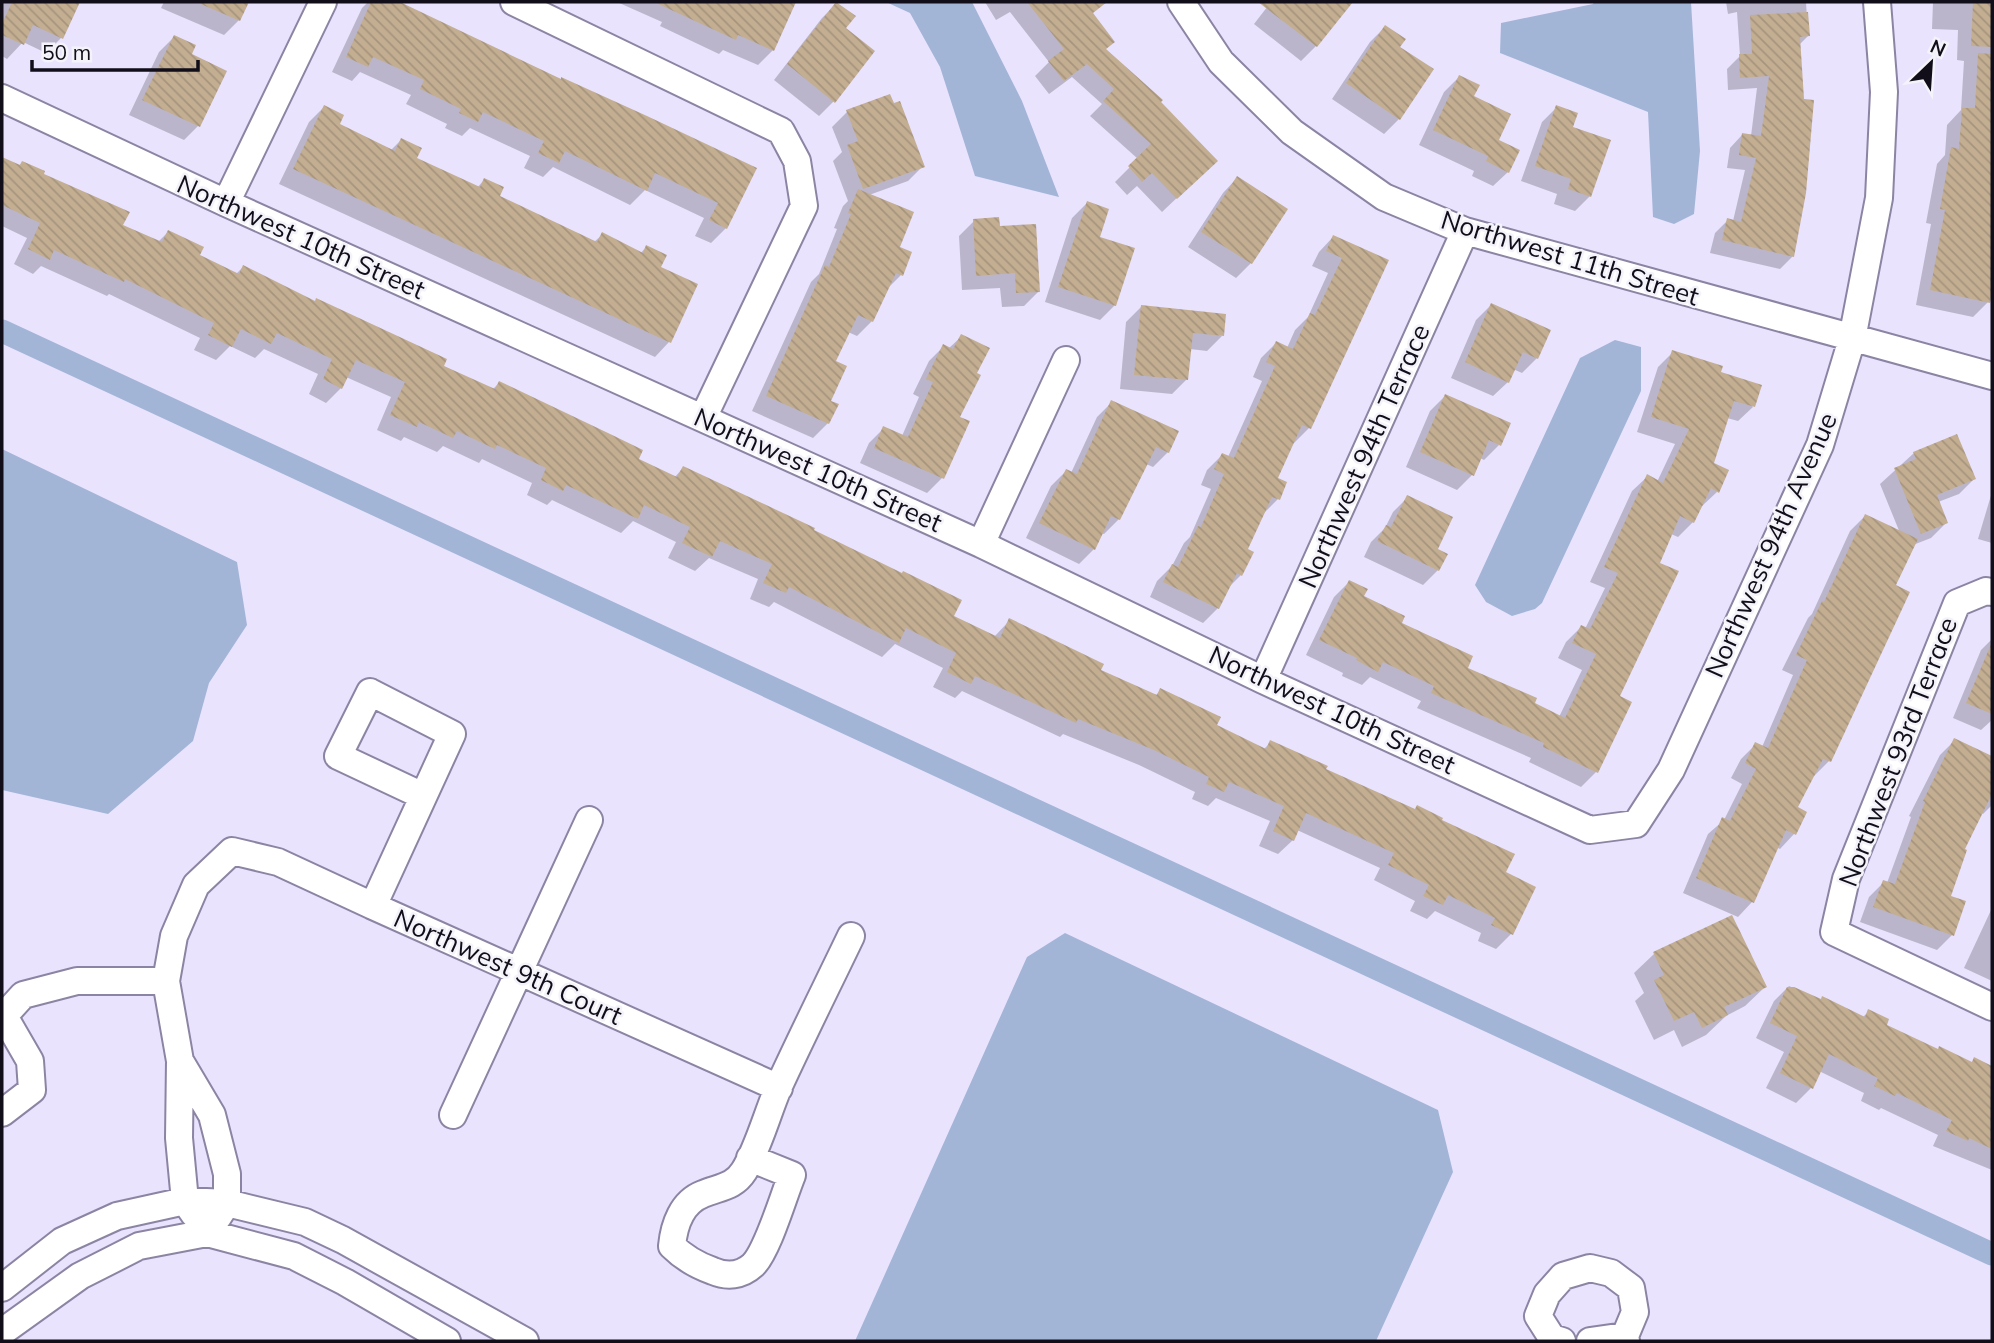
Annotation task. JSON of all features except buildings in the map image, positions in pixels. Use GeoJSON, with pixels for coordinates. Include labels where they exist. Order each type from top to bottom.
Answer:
{"type":"FeatureCollection","features":[{"type":"Feature","properties":{"kind":"street"},"geometry":{"type":"LineString","coordinates":[[226,203],[323,2]]}},
{"type":"Feature","properties":{"kind":"street"},"geometry":{"type":"LineString","coordinates":[[513,2],[781,131],[797,161],[803,206],[703,418]]}},
{"type":"Feature","properties":{"kind":"street","name":"Northwest 11th Street"},"geometry":{"type":"LineString","coordinates":[[1181,2],[1222,62],[1292,132],[1384,197],[1465,232],[1992,376]]}},
{"type":"Feature","properties":{"kind":"street","name":"Northwest 94th Avenue"},"geometry":{"type":"LineString","coordinates":[[1636,824],[1671,770],[1820,445],[1853,340],[1879,198],[1884,92],[1877,2]]}},
{"type":"Feature","properties":{"kind":"street","name":"Northwest 10th Street"},"geometry":{"type":"LineString","coordinates":[[2,98],[226,203],[981,544],[1263,680],[1590,830],[1636,824]]}},
{"type":"Feature","properties":{"kind":"street","name":"Northwest 94th Terrace"},"geometry":{"type":"LineString","coordinates":[[1263,680],[1465,232]]}},
{"type":"Feature","properties":{"kind":"street"},"geometry":{"type":"LineString","coordinates":[[981,544],[1066,360]]}},
{"type":"Feature","properties":{"kind":"street","name":"Northwest 93rd Terrace"},"geometry":{"type":"LineString","coordinates":[[1989,591],[1957,603],[1846,879],[1834,932],[1992,1007]]}},
{"type":"Feature","properties":{"kind":"street","name":"Northwest 9th Court"},"geometry":{"type":"LineString","coordinates":[[423,796],[338,756],[370,692],[452,734],[373,906],[779,1088]]}},
{"type":"Feature","properties":{"kind":"street"},"geometry":{"type":"LineString","coordinates":[[453,1115],[590,820]]}},
{"type":"Feature","properties":{"kind":"street"},"geometry":{"type":"LineString","coordinates":[[207,1233],[185,1200],[179,1139],[180,1061],[166,981],[174,936],[196,885],[232,851],[278,862],[373,906]]}},
{"type":"Feature","properties":{"kind":"street"},"geometry":{"type":"LineString","coordinates":[[750,1158],[792,1175],[754,1264],[740,1273],[724,1276],[684,1258],[672,1246],[674,1228],[686,1207],[701,1194],[733,1184],[745,1170],[779,1088],[851,936]]}},
{"type":"Feature","properties":{"kind":"street"},"geometry":{"type":"LineString","coordinates":[[2,1113],[32,1090],[30,1061],[3,1017],[23,995],[77,981],[166,981]]}},
{"type":"Feature","properties":{"kind":"street"},"geometry":{"type":"LineString","coordinates":[[180,1061],[212,1115],[228,1174],[227,1203],[207,1233]]}},
{"type":"Feature","properties":{"kind":"street"},"geometry":{"type":"LineString","coordinates":[[2,1288],[62,1241],[117,1216],[185,1200],[227,1203],[305,1222],[343,1240],[525,1341]]}},
{"type":"Feature","properties":{"kind":"street"},"geometry":{"type":"LineString","coordinates":[[2,1332],[80,1276],[139,1246],[207,1233],[294,1256],[447,1341]]}},
{"type":"Feature","properties":{"kind":"street"},"geometry":{"type":"LineString","coordinates":[[1562,1341],[1552,1338],[1538,1317],[1547,1294],[1563,1276],[1590,1268],[1611,1273],[1631,1288],[1635,1311],[1625,1338],[1590,1341]]}},
{"type":"Feature","properties":{"kind":"water"},"geometry":{"type":"Polygon","coordinates":[[[886,2],[972,2],[1022,101],[1059,197],[975,176],[940,67],[910,13],[886,2]]]}},
{"type":"Feature","properties":{"kind":"water"},"geometry":{"type":"Polygon","coordinates":[[[1594,2],[1691,2],[1700,151],[1694,214],[1674,224],[1653,217],[1648,112],[1500,53],[1501,23],[1594,2]]]}},
{"type":"Feature","properties":{"kind":"water"},"geometry":{"type":"Polygon","coordinates":[[[1615,340],[1641,347],[1641,391],[1542,603],[1535,609],[1512,616],[1486,602],[1475,585],[1580,358],[1615,340]]]}},
{"type":"Feature","properties":{"kind":"water"},"geometry":{"type":"Polygon","coordinates":[[[2,449],[237,562],[247,625],[209,683],[193,741],[108,814],[2,790],[2,449]]]}},
{"type":"Feature","properties":{"kind":"water"},"geometry":{"type":"Polygon","coordinates":[[[1065,933],[1438,1110],[1453,1172],[1376,1341],[855,1341],[1027,957],[1065,933]]]}},
{"type":"Feature","properties":{"kind":"waterway"},"geometry":{"type":"LineString","coordinates":[[2,331],[1992,1254]]}}]}
